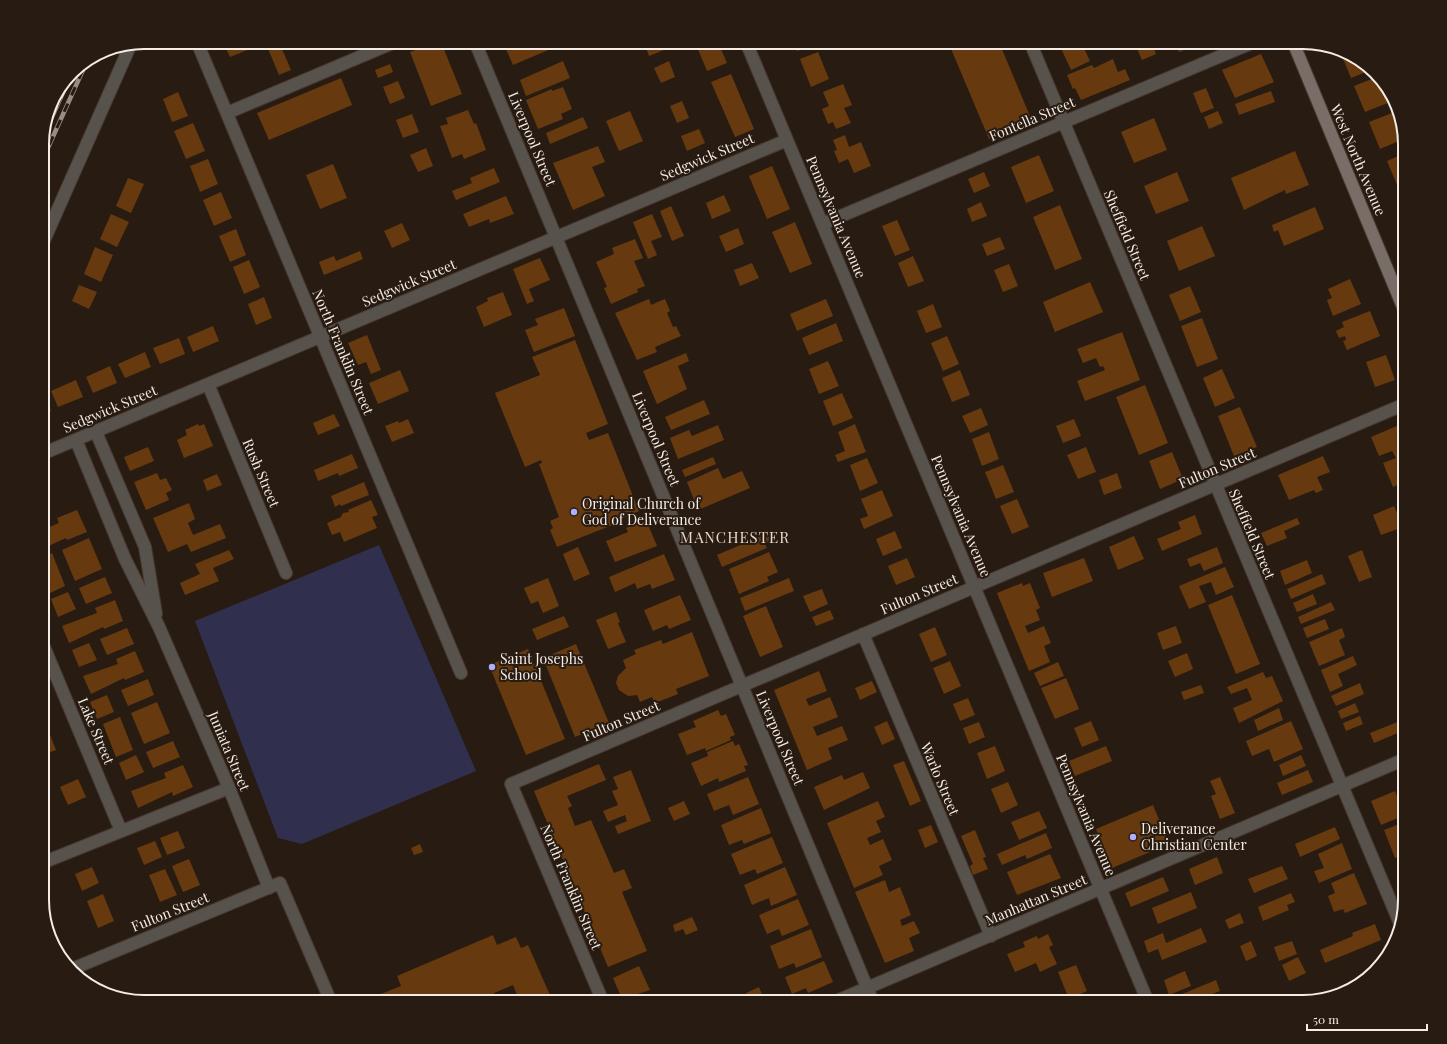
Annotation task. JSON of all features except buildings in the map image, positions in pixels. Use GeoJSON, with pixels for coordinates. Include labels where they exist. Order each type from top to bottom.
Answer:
{"type":"FeatureCollection","features":[{"type":"Feature","properties":{"kind":"street","name":"North Franklin Street"},"geometry":{"type":"LineString","coordinates":[[200,49],[460,673]]}},
{"type":"Feature","properties":{"kind":"street"},"geometry":{"type":"LineString","coordinates":[[227,113],[378,49]]}},
{"type":"Feature","properties":{"kind":"street","name":"Liverpool Street"},"geometry":{"type":"LineString","coordinates":[[478,49],[870,995]]}},
{"type":"Feature","properties":{"kind":"street","name":"Pennsylvania Avenue"},"geometry":{"type":"LineString","coordinates":[[749,49],[1145,995]]}},
{"type":"Feature","properties":{"kind":"street","name":"Sheffield Street"},"geometry":{"type":"LineString","coordinates":[[1033,49],[1397,916]]}},
{"type":"Feature","properties":{"kind":"street","name":"Fontella Street"},"geometry":{"type":"LineString","coordinates":[[822,224],[1237,49]]}},
{"type":"Feature","properties":{"kind":"street","name":"West North Avenue"},"geometry":{"type":"LineString","coordinates":[[1296,49],[1398,295]]}},
{"type":"Feature","properties":{"kind":"street"},"geometry":{"type":"LineString","coordinates":[[49,229],[128,50]]}},
{"type":"Feature","properties":{"kind":"street","name":"Sedgwick Street"},"geometry":{"type":"LineString","coordinates":[[49,451],[787,140]]}},
{"type":"Feature","properties":{"kind":"street","name":"Rush Street"},"geometry":{"type":"LineString","coordinates":[[208,384],[286,573]]}},
{"type":"Feature","properties":{"kind":"street","name":"Fulton Street"},"geometry":{"type":"LineString","coordinates":[[511,784],[1398,407]]}},
{"type":"Feature","properties":{"kind":"street","name":"Juniata Street"},"geometry":{"type":"LineString","coordinates":[[96,432],[145,548],[158,627]]}},
{"type":"Feature","properties":{"kind":"street","name":"Juniata Street"},"geometry":{"type":"LineString","coordinates":[[76,440],[125,559],[158,627],[229,788],[269,888]]}},
{"type":"Feature","properties":{"kind":"street","name":"Warlo Street"},"geometry":{"type":"LineString","coordinates":[[863,634],[990,936]]}},
{"type":"Feature","properties":{"kind":"street","name":"Lake Street"},"geometry":{"type":"LineString","coordinates":[[49,659],[121,831]]}},
{"type":"Feature","properties":{"kind":"street","name":"Manhattan Street"},"geometry":{"type":"LineString","coordinates":[[850,995],[1398,762]]}},
{"type":"Feature","properties":{"kind":"street","name":"North Franklin Street"},"geometry":{"type":"LineString","coordinates":[[511,784],[600,995]]}},
{"type":"Feature","properties":{"kind":"street"},"geometry":{"type":"LineString","coordinates":[[49,860],[229,788]]}},
{"type":"Feature","properties":{"kind":"street","name":"Fulton Street"},"geometry":{"type":"LineString","coordinates":[[77,967],[280,883],[327,995]]}},
{"type":"Feature","properties":{"kind":"shaded area"},"geometry":{"type":"Polygon","coordinates":[[[379,545],[476,771],[302,844],[278,838],[195,621],[379,545]]]}},
{"type":"Feature","properties":{"kind":"railway"},"geometry":{"type":"LineString","coordinates":[[49,145],[82,73]]}},
{"type":"Feature","properties":{"kind":"railway"},"geometry":{"type":"LineString","coordinates":[[55,111],[59,102]]}},
{"type":"Feature","properties":{"kind":"place","name":"Original Church of God of Deliverance"},"geometry":{"type":"Point","coordinates":[574,512]}},
{"type":"Feature","properties":{"kind":"place","name":"Saint Josephs School"},"geometry":{"type":"Point","coordinates":[492,667]}},
{"type":"Feature","properties":{"kind":"place","name":"Deliverance Christian Center"},"geometry":{"type":"Point","coordinates":[1133,837]}},
{"type":"Feature","properties":{"kind":"district","name":"MANCHESTER"},"geometry":{"type":"Point","coordinates":[735,538]}}]}
